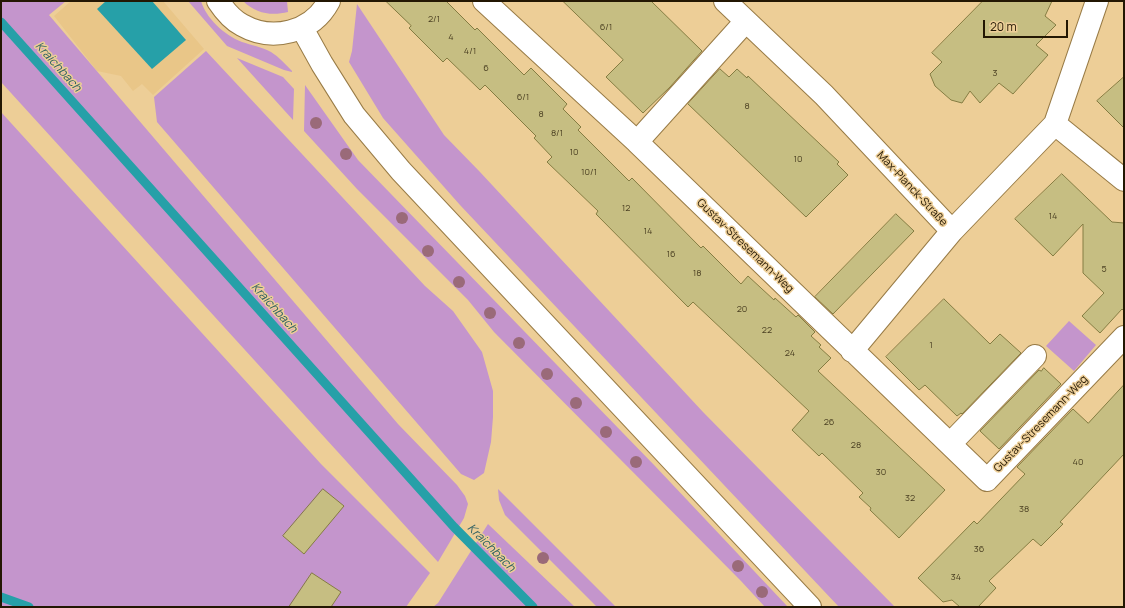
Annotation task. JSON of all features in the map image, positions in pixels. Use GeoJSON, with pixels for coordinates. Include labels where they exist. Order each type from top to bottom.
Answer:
{"type":"FeatureCollection","features":[{"type":"Feature","properties":{"kind":"street"},"geometry":{"type":"LineString","coordinates":[[218,1],[228,14],[240,24],[255,31],[271,34],[287,33],[302,28],[315,19],[326,8],[329,1]]}},
{"type":"Feature","properties":{"kind":"street","name":"Gustav-Stresemann-Weg"},"geometry":{"type":"LineString","coordinates":[[484,1],[637,142],[987,480],[1124,336]]}},
{"type":"Feature","properties":{"kind":"street","name":"Max-Planck-Straße"},"geometry":{"type":"LineString","coordinates":[[725,1],[824,95],[952,231],[1055,124],[1097,1]]}},
{"type":"Feature","properties":{"kind":"street"},"geometry":{"type":"LineString","coordinates":[[637,142],[746,21]]}},
{"type":"Feature","properties":{"kind":"street"},"geometry":{"type":"LineString","coordinates":[[302,28],[322,64],[354,115],[401,171],[810,607]]}},
{"type":"Feature","properties":{"kind":"street"},"geometry":{"type":"LineString","coordinates":[[1055,124],[1124,180]]}},
{"type":"Feature","properties":{"kind":"street"},"geometry":{"type":"LineString","coordinates":[[852,351],[952,231]]}},
{"type":"Feature","properties":{"kind":"street"},"geometry":{"type":"LineString","coordinates":[[950,444],[1035,356]]}},
{"type":"Feature","properties":{"kind":"shaded area"},"geometry":{"type":"Polygon","coordinates":[[[1,1],[66,1],[49,15],[398,424],[457,485],[465,496],[468,504],[464,518],[438,562],[1,82],[1,1]]]}},
{"type":"Feature","properties":{"kind":"shaded area"},"geometry":{"type":"Polygon","coordinates":[[[71,1],[163,1],[204,49],[153,95],[142,84],[133,91],[121,76],[97,71],[54,16],[71,1]]]}},
{"type":"Feature","properties":{"kind":"shaded area"},"geometry":{"type":"Polygon","coordinates":[[[188,1],[201,1],[211,20],[222,30],[235,39],[271,52],[277,56],[292,72],[227,46],[188,1]]]}},
{"type":"Feature","properties":{"kind":"shaded area"},"geometry":{"type":"Polygon","coordinates":[[[243,1],[287,1],[288,12],[276,14],[264,13],[253,9],[243,1]]]}},
{"type":"Feature","properties":{"kind":"shaded area"},"geometry":{"type":"Polygon","coordinates":[[[357,4],[444,135],[703,412],[895,607],[839,607],[460,205],[383,118],[349,62],[352,51],[357,4]]]}},
{"type":"Feature","properties":{"kind":"shaded area"},"geometry":{"type":"Polygon","coordinates":[[[206,51],[425,286],[453,311],[482,352],[493,391],[493,417],[491,442],[484,473],[474,480],[461,474],[157,122],[154,97],[206,51]]]}},
{"type":"Feature","properties":{"kind":"shaded area"},"geometry":{"type":"Polygon","coordinates":[[[237,58],[283,77],[294,89],[293,120],[237,58]]]}},
{"type":"Feature","properties":{"kind":"shaded area"},"geometry":{"type":"Polygon","coordinates":[[[305,85],[358,160],[655,466],[788,607],[765,607],[494,332],[468,300],[357,189],[304,131],[305,85]]]}},
{"type":"Feature","properties":{"kind":"shaded area"},"geometry":{"type":"Polygon","coordinates":[[[1,112],[321,464],[430,573],[406,607],[1,607],[1,112]]]}},
{"type":"Feature","properties":{"kind":"shaded area"},"geometry":{"type":"Polygon","coordinates":[[[1069,321],[1096,345],[1074,371],[1046,346],[1069,321]]]}},
{"type":"Feature","properties":{"kind":"shaded area"},"geometry":{"type":"Polygon","coordinates":[[[498,489],[616,607],[597,607],[505,515],[499,500],[498,489]]]}},
{"type":"Feature","properties":{"kind":"shaded area"},"geometry":{"type":"Polygon","coordinates":[[[488,524],[575,607],[433,607],[438,603],[488,524]]]}},
{"type":"Feature","properties":{"kind":"water"},"geometry":{"type":"Polygon","coordinates":[[[106,1],[152,1],[186,40],[152,69],[97,9],[106,1]]]}},
{"type":"Feature","properties":{"kind":"building"},"geometry":{"type":"Polygon","coordinates":[[[386,1],[446,1],[475,30],[477,28],[524,75],[531,68],[567,104],[563,109],[581,127],[578,130],[629,181],[632,178],[701,248],[703,246],[741,284],[748,276],[774,300],[775,298],[796,317],[798,315],[815,332],[811,336],[821,345],[819,347],[831,358],[818,371],[945,490],[899,538],[870,510],[871,508],[859,497],[863,493],[822,453],[819,456],[792,430],[809,411],[693,302],[688,307],[596,214],[598,211],[547,162],[552,157],[534,138],[536,136],[485,85],[480,90],[447,58],[443,62],[409,28],[411,26],[386,1]]]}},
{"type":"Feature","properties":{"kind":"building"},"geometry":{"type":"Polygon","coordinates":[[[563,1],[651,1],[702,51],[670,87],[643,113],[606,77],[623,60],[563,1]]]}},
{"type":"Feature","properties":{"kind":"building"},"geometry":{"type":"Polygon","coordinates":[[[983,1],[1052,1],[1045,16],[1056,25],[1036,45],[1048,55],[1013,94],[999,83],[980,103],[970,91],[962,103],[951,100],[935,86],[930,74],[942,62],[932,53],[983,1]]]}},
{"type":"Feature","properties":{"kind":"building"},"geometry":{"type":"Polygon","coordinates":[[[720,69],[729,77],[737,69],[747,78],[748,76],[839,162],[837,164],[848,175],[806,217],[688,104],[720,69]]]}},
{"type":"Feature","properties":{"kind":"building"},"geometry":{"type":"Polygon","coordinates":[[[1124,77],[1124,128],[1097,101],[1124,77]]]}},
{"type":"Feature","properties":{"kind":"building"},"geometry":{"type":"Polygon","coordinates":[[[1062,174],[1112,222],[1124,223],[1124,311],[1122,309],[1100,333],[1082,316],[1104,293],[1083,273],[1083,224],[1053,256],[1015,219],[1062,174]]]}},
{"type":"Feature","properties":{"kind":"building"},"geometry":{"type":"Polygon","coordinates":[[[896,214],[914,231],[833,314],[815,297],[896,214]]]}},
{"type":"Feature","properties":{"kind":"building"},"geometry":{"type":"Polygon","coordinates":[[[944,299],[990,344],[1000,334],[1021,353],[962,414],[961,413],[957,416],[925,385],[919,390],[886,357],[944,299]]]}},
{"type":"Feature","properties":{"kind":"building"},"geometry":{"type":"Polygon","coordinates":[[[1044,368],[1061,384],[999,449],[980,431],[1039,370],[1041,371],[1044,368]]]}},
{"type":"Feature","properties":{"kind":"building"},"geometry":{"type":"Polygon","coordinates":[[[1124,385],[1124,454],[1060,522],[1063,524],[1041,546],[1033,539],[989,581],[996,588],[978,607],[960,607],[952,600],[943,602],[918,578],[974,521],[977,524],[1025,474],[1017,467],[1073,409],[1088,423],[1124,385]]]}},
{"type":"Feature","properties":{"kind":"building"},"geometry":{"type":"Polygon","coordinates":[[[323,489],[344,506],[304,554],[283,536],[323,489]]]}},
{"type":"Feature","properties":{"kind":"building"},"geometry":{"type":"Polygon","coordinates":[[[312,573],[341,592],[331,607],[289,607],[312,573]]]}},
{"type":"Feature","properties":{"kind":"waterway","name":"Kraichbach"},"geometry":{"type":"LineString","coordinates":[[1,22],[454,527],[533,607]]}},
{"type":"Feature","properties":{"kind":"waterway"},"geometry":{"type":"LineString","coordinates":[[1,597],[29,607]]}}]}
